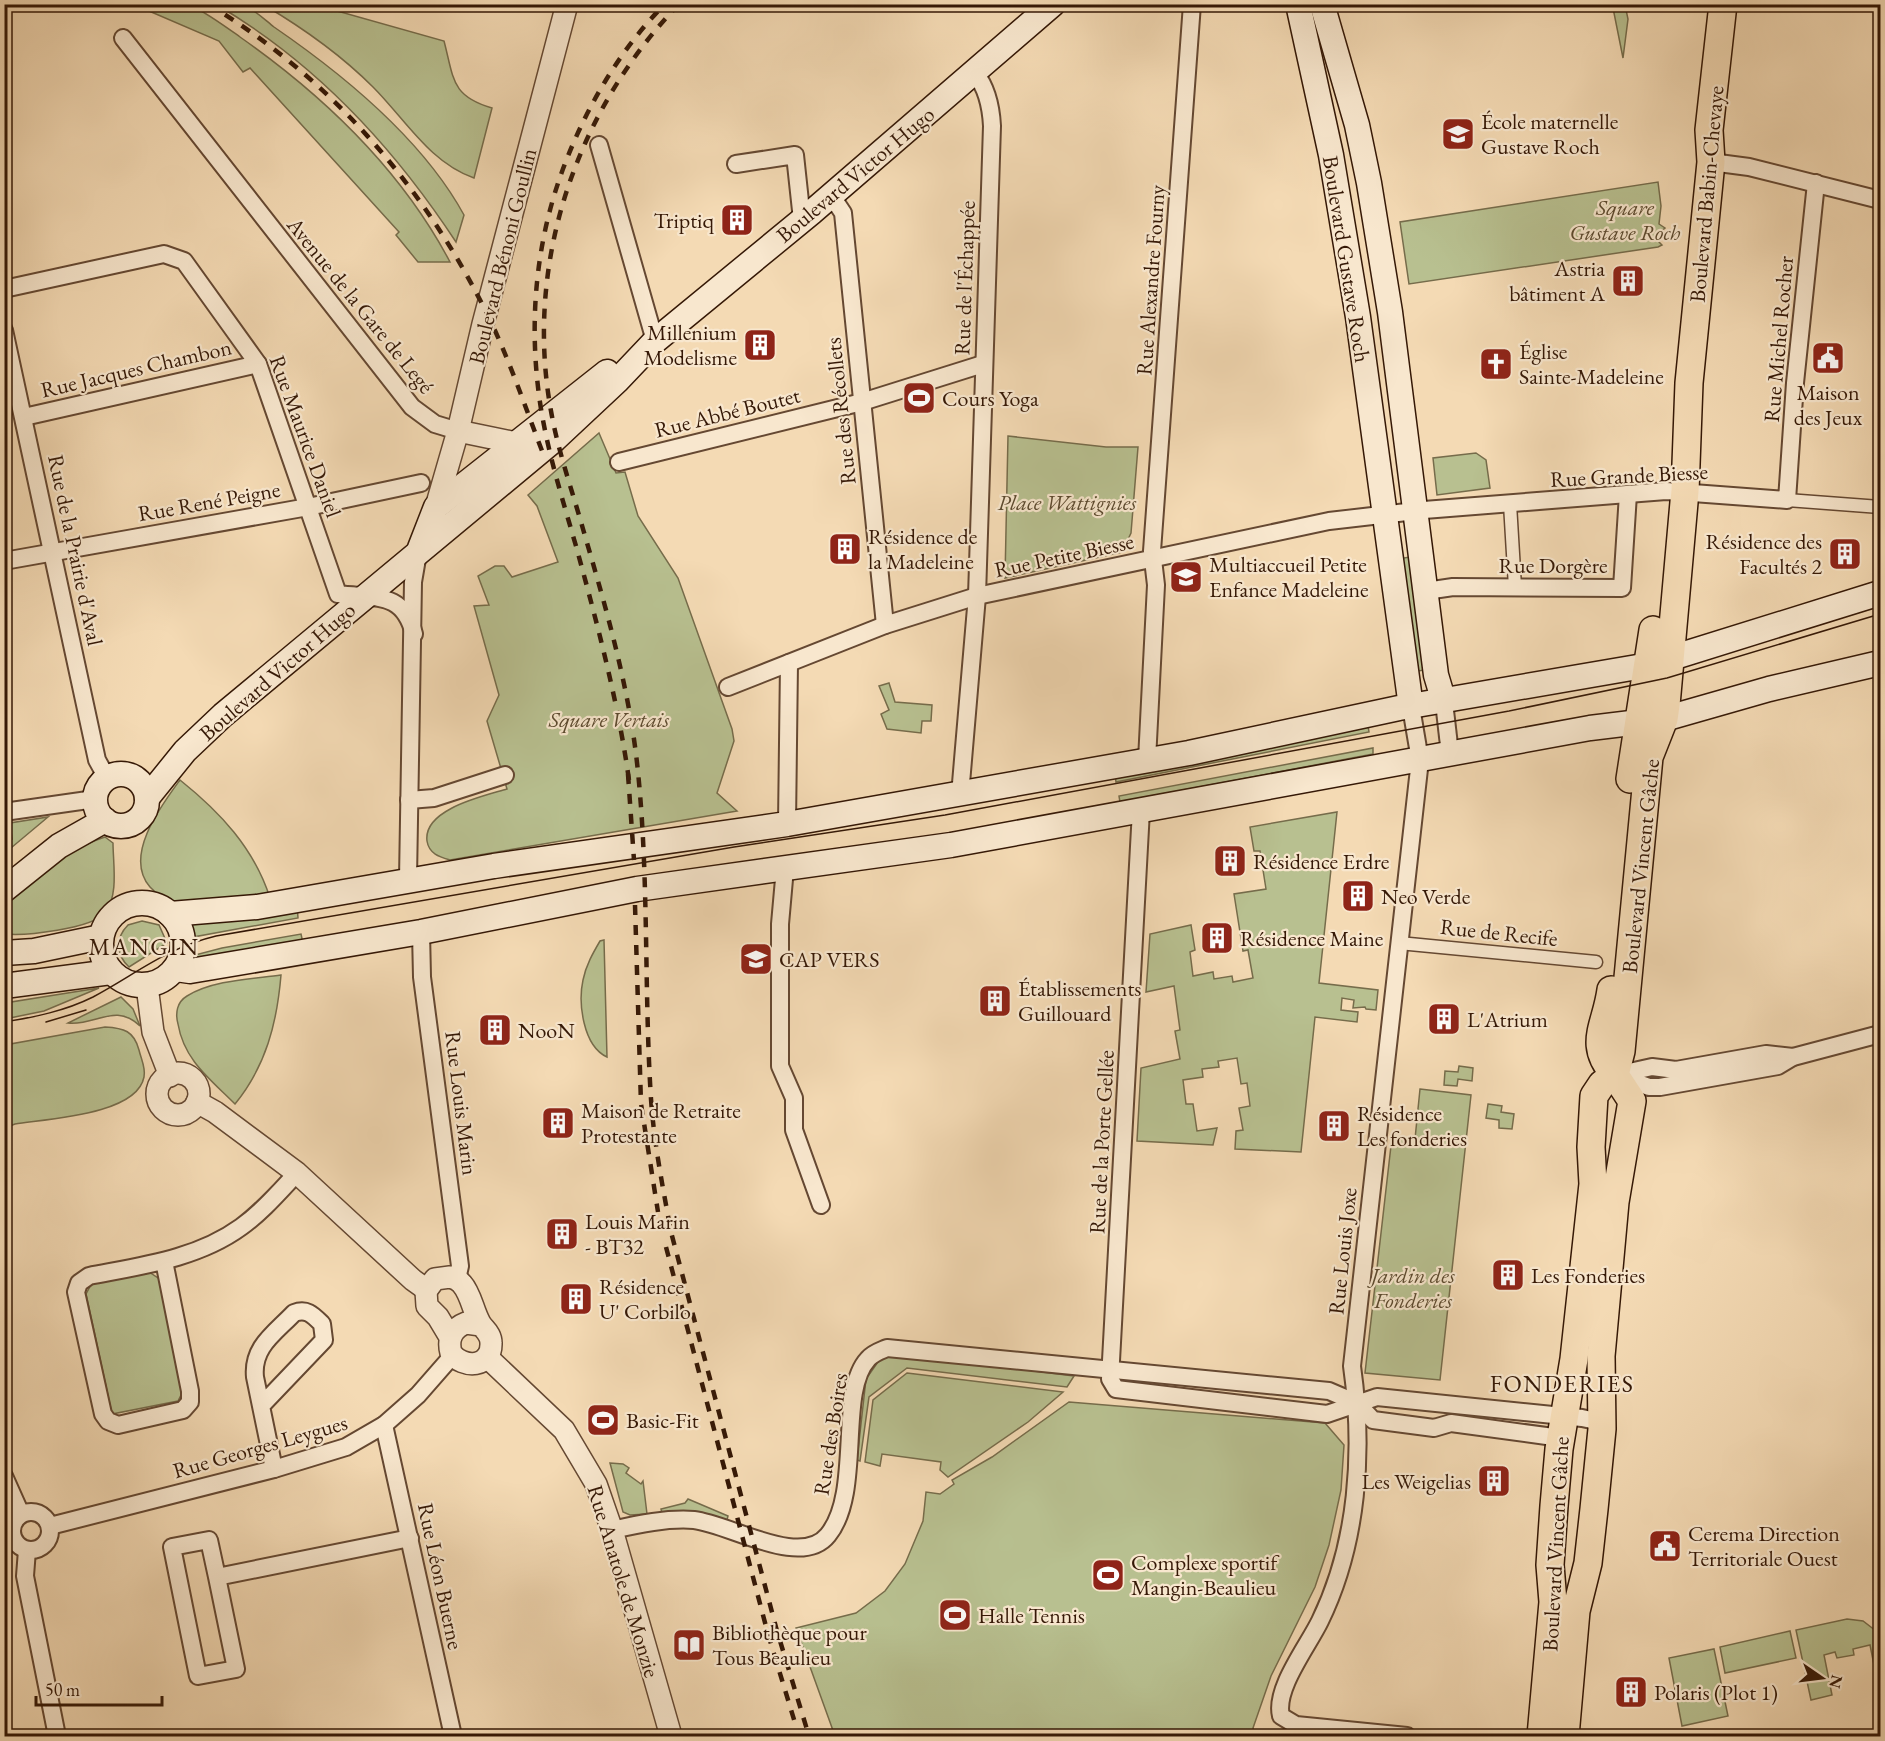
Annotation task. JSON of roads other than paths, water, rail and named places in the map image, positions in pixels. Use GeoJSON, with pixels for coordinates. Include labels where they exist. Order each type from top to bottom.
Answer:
{"type":"FeatureCollection","features":[{"type":"Feature","properties":{"kind":"main road","name":"Boulevard Victor Hugo"},"geometry":{"type":"LineString","coordinates":[[147,798],[185,752],[223,715],[555,439],[617,381],[655,341],[802,220],[1053,4]]}},
{"type":"Feature","properties":{"kind":"main road","name":"Boulevard Gustave Roch"},"geometry":{"type":"LineString","coordinates":[[1298,4],[1331,155],[1362,346],[1411,707]]}},
{"type":"Feature","properties":{"kind":"main road","name":"Boulevard Gustave Roch"},"geometry":{"type":"LineString","coordinates":[[1322,4],[1357,125],[1369,183],[1394,340],[1436,675],[1444,702]]}},
{"type":"Feature","properties":{"kind":"main road","name":"Boulevard Babin-Chevaye"},"geometry":{"type":"LineString","coordinates":[[1659,662],[1711,162],[1709,130],[1723,4]]}},
{"type":"Feature","properties":{"kind":"main road"},"geometry":{"type":"LineString","coordinates":[[1362,346],[1394,340]]}},
{"type":"Feature","properties":{"kind":"main road","name":"Boulevard Victor Hugo"},"geometry":{"type":"LineString","coordinates":[[418,553],[436,507],[629,355],[655,341]]}},
{"type":"Feature","properties":{"kind":"main road"},"geometry":{"type":"LineString","coordinates":[[170,914],[183,935],[182,954],[176,969],[160,982],[147,986],[125,982],[111,972],[103,958],[101,937],[111,917],[130,905],[150,904],[170,914],[182,915],[257,907],[408,879],[787,824],[960,795],[1411,707],[1659,662],[1881,593]]}},
{"type":"Feature","properties":{"kind":"main road","name":"Boulevard Vincent Gâche"},"geometry":{"type":"LineString","coordinates":[[1541,1737],[1553,1602],[1551,1544],[1562,1427],[1574,1359],[1593,1184],[1591,1147],[1594,1096],[1602,1084],[1615,1075],[1621,1051],[1651,720],[1659,662]]}},
{"type":"Feature","properties":{"kind":"main road"},"geometry":{"type":"LineString","coordinates":[[176,969],[190,971],[421,932],[637,889],[951,845],[1602,725],[1651,720],[1881,663]]}},
{"type":"Feature","properties":{"kind":"main road"},"geometry":{"type":"LineString","coordinates":[[122,774],[131,776],[142,785],[147,798],[144,813],[133,823],[117,826],[100,810],[99,787],[107,778],[122,774]]}},
{"type":"Feature","properties":{"kind":"main road"},"geometry":{"type":"LineString","coordinates":[[4,890],[100,810]]}},
{"type":"Feature","properties":{"kind":"main road"},"geometry":{"type":"LineString","coordinates":[[4,953],[34,951],[101,937]]}},
{"type":"Feature","properties":{"kind":"main road"},"geometry":{"type":"LineString","coordinates":[[4,986],[111,972]]}},
{"type":"Feature","properties":{"kind":"main road","name":"Boulevard Vincent Gâche"},"geometry":{"type":"LineString","coordinates":[[1565,1737],[1576,1611],[1588,1563],[1602,1422],[1601,1356],[1608,1270],[1620,1164],[1632,1101],[1615,1075]]}},
{"type":"Feature","properties":{"kind":"street","name":"Boulevard Bénoni Goullin"},"geometry":{"type":"LineString","coordinates":[[436,507],[458,431],[483,324],[567,4]]}},
{"type":"Feature","properties":{"kind":"street","name":"Rue Alexandre Fourny"},"geometry":{"type":"LineString","coordinates":[[1154,560],[1192,4]]}},
{"type":"Feature","properties":{"kind":"street","name":"Avenue de la Gare de Legé"},"geometry":{"type":"LineString","coordinates":[[123,38],[263,220],[412,407],[435,424],[458,431]]}},
{"type":"Feature","properties":{"kind":"street","name":"Rue de l'Échappée"},"geometry":{"type":"LineString","coordinates":[[960,795],[977,596],[992,126],[991,109],[983,83],[975,73]]}},
{"type":"Feature","properties":{"kind":"street"},"geometry":{"type":"LineString","coordinates":[[599,145],[655,341]]}},
{"type":"Feature","properties":{"kind":"street"},"geometry":{"type":"LineString","coordinates":[[736,164],[795,155],[802,220]]}},
{"type":"Feature","properties":{"kind":"street"},"geometry":{"type":"LineString","coordinates":[[1711,162],[1726,162],[1881,200]]}},
{"type":"Feature","properties":{"kind":"street","name":"Rue Michel Rocher"},"geometry":{"type":"LineString","coordinates":[[1787,500],[1795,383],[1815,183]]}},
{"type":"Feature","properties":{"kind":"street","name":"Rue des Récollets"},"geometry":{"type":"LineString","coordinates":[[831,195],[843,213],[885,625]]}},
{"type":"Feature","properties":{"kind":"street","name":"Rue Maurice Daniel"},"geometry":{"type":"LineString","coordinates":[[4,289],[164,254],[178,257],[193,273],[258,364],[338,594],[363,597]]}},
{"type":"Feature","properties":{"kind":"street","name":"Rue de la Prairie d'Aval"},"geometry":{"type":"LineString","coordinates":[[4,330],[97,760],[107,778]]}},
{"type":"Feature","properties":{"kind":"street","name":"Rue Jacques Chambon"},"geometry":{"type":"LineString","coordinates":[[24,417],[258,364]]}},
{"type":"Feature","properties":{"kind":"street","name":"Rue Abbé Boutet"},"geometry":{"type":"LineString","coordinates":[[620,462],[862,402],[983,364]]}},
{"type":"Feature","properties":{"kind":"street"},"geometry":{"type":"LineString","coordinates":[[458,431],[516,443]]}},
{"type":"Feature","properties":{"kind":"street","name":"Rue René Peigne"},"geometry":{"type":"LineString","coordinates":[[4,561],[308,507],[421,483]]}},
{"type":"Feature","properties":{"kind":"street","name":"Rue Grande Biesse"},"geometry":{"type":"LineString","coordinates":[[1416,511],[1676,491],[1881,507]]}},
{"type":"Feature","properties":{"kind":"street","name":"Rue Dorgère"},"geometry":{"type":"LineString","coordinates":[[1426,591],[1453,587],[1622,588],[1628,494]]}},
{"type":"Feature","properties":{"kind":"street"},"geometry":{"type":"LineString","coordinates":[[1510,504],[1515,587]]}},
{"type":"Feature","properties":{"kind":"street"},"geometry":{"type":"LineString","coordinates":[[1384,515],[1416,511]]}},
{"type":"Feature","properties":{"kind":"street","name":"Rue Petite Biesse"},"geometry":{"type":"LineString","coordinates":[[728,687],[885,625],[977,596],[1329,521],[1384,515]]}},
{"type":"Feature","properties":{"kind":"street"},"geometry":{"type":"LineString","coordinates":[[408,879],[414,634],[413,582],[418,553]]}},
{"type":"Feature","properties":{"kind":"street"},"geometry":{"type":"LineString","coordinates":[[1147,760],[1156,585],[1154,560]]}},
{"type":"Feature","properties":{"kind":"street"},"geometry":{"type":"LineString","coordinates":[[363,597],[383,597],[392,600],[407,615],[414,634]]}},
{"type":"Feature","properties":{"kind":"street"},"geometry":{"type":"LineString","coordinates":[[787,824],[789,663]]}},
{"type":"Feature","properties":{"kind":"street"},"geometry":{"type":"LineString","coordinates":[[1444,702],[1450,754]]}},
{"type":"Feature","properties":{"kind":"street","name":"Rue Louis Joxe"},"geometry":{"type":"LineString","coordinates":[[1407,1737],[1296,1725],[1281,1716],[1279,1707],[1282,1694],[1320,1621],[1344,1554],[1359,1450],[1357,1403],[1352,1366],[1420,760],[1411,707]]}},
{"type":"Feature","properties":{"kind":"street"},"geometry":{"type":"LineString","coordinates":[[409,800],[434,798],[505,775]]}},
{"type":"Feature","properties":{"kind":"street"},"geometry":{"type":"LineString","coordinates":[[4,812],[100,810]]}},
{"type":"Feature","properties":{"kind":"street","name":"Rue de la Porte Gellée"},"geometry":{"type":"LineString","coordinates":[[1110,1368],[1141,810]]}},
{"type":"Feature","properties":{"kind":"street"},"geometry":{"type":"LineString","coordinates":[[785,868],[780,924],[780,1066],[794,1098],[794,1130],[821,1205]]}},
{"type":"Feature","properties":{"kind":"street","name":"Rue Louis Marin"},"geometry":{"type":"LineString","coordinates":[[421,932],[422,977],[462,1288]]}},
{"type":"Feature","properties":{"kind":"street","name":"Rue de Recife"},"geometry":{"type":"LineString","coordinates":[[1399,943],[1596,962]]}},
{"type":"Feature","properties":{"kind":"street"},"geometry":{"type":"LineString","coordinates":[[147,986],[153,1032],[170,1076]]}},
{"type":"Feature","properties":{"kind":"street"},"geometry":{"type":"LineString","coordinates":[[1615,1075],[1649,1086],[1660,1087],[1778,1066],[1793,1057],[1880,1036]]}},
{"type":"Feature","properties":{"kind":"street"},"geometry":{"type":"LineString","coordinates":[[183,1074],[192,1078],[198,1089],[197,1102],[192,1110],[183,1114],[165,1111],[160,1104],[158,1093],[161,1083],[170,1076],[183,1074]]}},
{"type":"Feature","properties":{"kind":"street"},"geometry":{"type":"LineString","coordinates":[[197,1102],[215,1112],[297,1173],[412,1280],[427,1290]]}},
{"type":"Feature","properties":{"kind":"street"},"geometry":{"type":"LineString","coordinates":[[164,1261],[190,1391],[190,1402],[183,1410],[118,1425],[108,1421],[103,1414],[76,1292],[79,1283],[89,1276],[164,1261],[211,1244],[241,1227],[297,1173]]}},
{"type":"Feature","properties":{"kind":"street"},"geometry":{"type":"LineString","coordinates":[[442,1277],[462,1288],[492,1342],[487,1357],[470,1365],[462,1364],[438,1317],[427,1306],[427,1290],[435,1280],[442,1277]]}},
{"type":"Feature","properties":{"kind":"street"},"geometry":{"type":"LineString","coordinates":[[438,1317],[446,1319],[459,1314],[462,1288]]}},
{"type":"Feature","properties":{"kind":"street"},"geometry":{"type":"LineString","coordinates":[[261,1406],[324,1340],[322,1324],[310,1312],[294,1313],[258,1351],[253,1362],[261,1406],[274,1469]]}},
{"type":"Feature","properties":{"kind":"street"},"geometry":{"type":"LineString","coordinates":[[452,1346],[460,1326],[474,1323],[481,1325]]}},
{"type":"Feature","properties":{"kind":"street","name":"Rue Georges Leygues"},"geometry":{"type":"LineString","coordinates":[[50,1526],[274,1469],[346,1447],[384,1425],[418,1395],[452,1346]]}},
{"type":"Feature","properties":{"kind":"street","name":"Rue des Boires"},"geometry":{"type":"LineString","coordinates":[[612,1530],[683,1520],[712,1524],[789,1548],[810,1548],[821,1542],[834,1526],[841,1512],[848,1471],[855,1390],[861,1369],[876,1352],[887,1348],[1110,1368]]}},
{"type":"Feature","properties":{"kind":"street","name":"Rue Anatole de Monzie"},"geometry":{"type":"LineString","coordinates":[[487,1357],[564,1430],[596,1484],[612,1530],[671,1737]]}},
{"type":"Feature","properties":{"kind":"street"},"geometry":{"type":"LineString","coordinates":[[1110,1368],[1110,1379],[1116,1389],[1127,1392],[1327,1414],[1377,1397],[1446,1404],[1562,1427]]}},
{"type":"Feature","properties":{"kind":"street"},"geometry":{"type":"LineString","coordinates":[[1357,1403],[1373,1420],[1434,1428],[1451,1423],[1562,1427],[1602,1422]]}},
{"type":"Feature","properties":{"kind":"street"},"geometry":{"type":"LineString","coordinates":[[1446,1404],[1451,1423]]}},
{"type":"Feature","properties":{"kind":"street","name":"Rue Léon Buerne"},"geometry":{"type":"LineString","coordinates":[[384,1425],[453,1737]]}},
{"type":"Feature","properties":{"kind":"street"},"geometry":{"type":"LineString","coordinates":[[4,1476],[21,1514]]}},
{"type":"Feature","properties":{"kind":"street"},"geometry":{"type":"LineString","coordinates":[[39,1513],[50,1526],[49,1539],[40,1549],[21,1548],[13,1538],[13,1525],[21,1514],[39,1513]]}},
{"type":"Feature","properties":{"kind":"street"},"geometry":{"type":"LineString","coordinates":[[217,1577],[410,1538]]}},
{"type":"Feature","properties":{"kind":"street"},"geometry":{"type":"LineString","coordinates":[[209,1540],[217,1577],[236,1669],[198,1676],[172,1547],[209,1540]]}},
{"type":"Feature","properties":{"kind":"street"},"geometry":{"type":"LineString","coordinates":[[27,1550],[25,1576],[57,1737]]}},
{"type":"Feature","properties":{"kind":"tram line"},"geometry":{"type":"LineString","coordinates":[[4,1022],[50,1013],[82,1002],[182,947],[216,936],[734,847],[945,815],[1509,711],[1667,678],[1880,614]]}},
{"type":"Feature","properties":{"kind":"tram line"},"geometry":{"type":"LineString","coordinates":[[46,1022],[86,1010]]}},
{"type":"Feature","properties":{"kind":"railway"},"geometry":{"type":"LineString","coordinates":[[208,4],[254,34],[337,104],[374,143],[408,185],[439,229],[467,275],[492,324],[544,456]]}},
{"type":"Feature","properties":{"kind":"railway"},"geometry":{"type":"LineString","coordinates":[[629,780],[606,662],[544,427],[535,358],[536,299],[538,270],[549,212],[577,135],[609,75],[635,38],[665,4]]}},
{"type":"Feature","properties":{"kind":"railway"},"geometry":{"type":"LineString","coordinates":[[679,4],[643,46],[612,92],[586,141],[566,192],[552,246],[545,300],[545,356],[554,426],[608,619],[623,680],[634,741],[644,854],[652,1116],[671,1232],[777,1631],[809,1736]]}},
{"type":"Feature","properties":{"kind":"railway"},"geometry":{"type":"LineString","coordinates":[[628,774],[634,860]]}},
{"type":"Feature","properties":{"kind":"railway"},"geometry":{"type":"LineString","coordinates":[[635,905],[641,1104],[658,1212]]}},
{"type":"Feature","properties":{"kind":"railway"},"geometry":{"type":"LineString","coordinates":[[666,1247],[768,1634],[799,1736]]}},
{"type":"Feature","properties":{"kind":"place","name":"École maternelle Gustave Roch"},"geometry":{"type":"Point","coordinates":[1458,134]}},
{"type":"Feature","properties":{"kind":"place","name":"Triptiq"},"geometry":{"type":"Point","coordinates":[737,220]}},
{"type":"Feature","properties":{"kind":"place","name":"Astria bâtiment A"},"geometry":{"type":"Point","coordinates":[1628,281]}},
{"type":"Feature","properties":{"kind":"place","name":"Millenium Modelisme"},"geometry":{"type":"Point","coordinates":[760,345]}},
{"type":"Feature","properties":{"kind":"place","name":"Maison des Jeux"},"geometry":{"type":"Point","coordinates":[1828,358]}},
{"type":"Feature","properties":{"kind":"place","name":"Église Sainte-Madeleine"},"geometry":{"type":"Point","coordinates":[1496,364]}},
{"type":"Feature","properties":{"kind":"place","name":"Cours Yoga"},"geometry":{"type":"Point","coordinates":[919,398]}},
{"type":"Feature","properties":{"kind":"place","name":"Résidence de la Madeleine"},"geometry":{"type":"Point","coordinates":[845,549]}},
{"type":"Feature","properties":{"kind":"place","name":"Résidence des Facultés 2"},"geometry":{"type":"Point","coordinates":[1845,554]}},
{"type":"Feature","properties":{"kind":"place","name":"Multiaccueil Petite Enfance Madeleine"},"geometry":{"type":"Point","coordinates":[1186,577]}},
{"type":"Feature","properties":{"kind":"place","name":"Résidence Erdre"},"geometry":{"type":"Point","coordinates":[1230,861]}},
{"type":"Feature","properties":{"kind":"place","name":"Neo Verde"},"geometry":{"type":"Point","coordinates":[1358,896]}},
{"type":"Feature","properties":{"kind":"place","name":"Résidence Maine"},"geometry":{"type":"Point","coordinates":[1217,938]}},
{"type":"Feature","properties":{"kind":"place","name":"CAP VERS"},"geometry":{"type":"Point","coordinates":[756,959]}},
{"type":"Feature","properties":{"kind":"place","name":"Établissements Guillouard"},"geometry":{"type":"Point","coordinates":[995,1001]}},
{"type":"Feature","properties":{"kind":"place","name":"L'Atrium"},"geometry":{"type":"Point","coordinates":[1444,1019]}},
{"type":"Feature","properties":{"kind":"place","name":"NooN"},"geometry":{"type":"Point","coordinates":[495,1030]}},
{"type":"Feature","properties":{"kind":"place","name":"Maison de Retraite Protestante"},"geometry":{"type":"Point","coordinates":[558,1123]}},
{"type":"Feature","properties":{"kind":"place","name":"Résidence Les fonderies"},"geometry":{"type":"Point","coordinates":[1334,1126]}},
{"type":"Feature","properties":{"kind":"place","name":"Louis Marin - BT32"},"geometry":{"type":"Point","coordinates":[562,1234]}},
{"type":"Feature","properties":{"kind":"place","name":"Les Fonderies"},"geometry":{"type":"Point","coordinates":[1508,1275]}},
{"type":"Feature","properties":{"kind":"place","name":"Résidence U' Corbilo"},"geometry":{"type":"Point","coordinates":[576,1299]}},
{"type":"Feature","properties":{"kind":"place","name":"Basic-Fit"},"geometry":{"type":"Point","coordinates":[603,1420]}},
{"type":"Feature","properties":{"kind":"place","name":"Les Weigelias"},"geometry":{"type":"Point","coordinates":[1494,1481]}},
{"type":"Feature","properties":{"kind":"place","name":"Cerema Direction Territoriale Ouest"},"geometry":{"type":"Point","coordinates":[1665,1546]}},
{"type":"Feature","properties":{"kind":"place","name":"Complexe sportif Mangin-Beaulieu"},"geometry":{"type":"Point","coordinates":[1108,1575]}},
{"type":"Feature","properties":{"kind":"place","name":"Halle Tennis"},"geometry":{"type":"Point","coordinates":[955,1615]}},
{"type":"Feature","properties":{"kind":"place","name":"Bibliothèque pour Tous Beaulieu"},"geometry":{"type":"Point","coordinates":[689,1645]}},
{"type":"Feature","properties":{"kind":"place","name":"Polaris (Plot 1)"},"geometry":{"type":"Point","coordinates":[1631,1692]}},
{"type":"Feature","properties":{"kind":"district","name":"MANGIN"},"geometry":{"type":"Point","coordinates":[144,947]}},
{"type":"Feature","properties":{"kind":"district","name":"FONDERIES"},"geometry":{"type":"Point","coordinates":[1562,1384]}},
{"type":"Feature","properties":{"kind":"park label","name":"Square Gustave Roch"},"geometry":{"type":"Point","coordinates":[1625,220]}},
{"type":"Feature","properties":{"kind":"park label","name":"Place Wattignies"},"geometry":{"type":"Point","coordinates":[1067,502]}},
{"type":"Feature","properties":{"kind":"park label","name":"Square Vertais"},"geometry":{"type":"Point","coordinates":[609,719]}},
{"type":"Feature","properties":{"kind":"park label","name":"Jardin des Fonderies"},"geometry":{"type":"Point","coordinates":[1413,1288]}}]}
